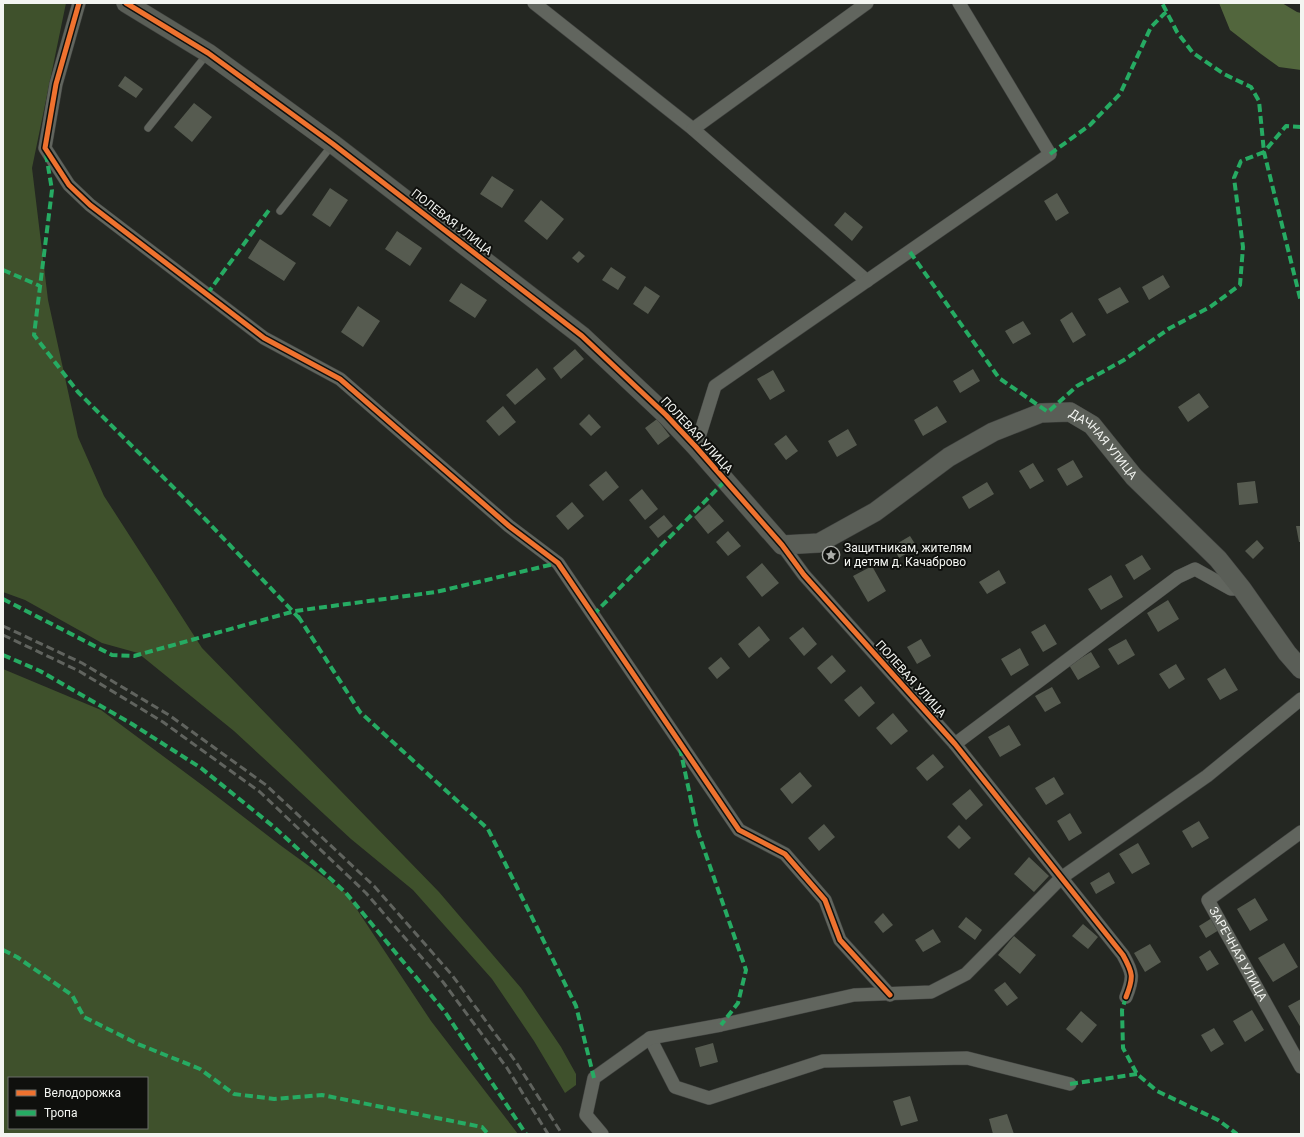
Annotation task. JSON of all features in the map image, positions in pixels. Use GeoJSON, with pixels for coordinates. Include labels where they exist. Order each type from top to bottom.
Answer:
{"type":"FeatureCollection","features":[{"type":"Feature","properties":{"kind":"street"},"geometry":{"type":"LineString","coordinates":[[79,3],[56,84],[45,148],[69,185],[90,205],[264,338],[340,379],[509,526],[558,563],[739,830],[785,854],[825,900],[840,940],[890,995]]}},
{"type":"Feature","properties":{"kind":"street","name":"ПОЛЕВАЯ УЛИЦА"},"geometry":{"type":"LineString","coordinates":[[126,3],[208,53],[333,144],[582,336],[666,415],[782,545],[804,575],[955,744],[1123,955],[1131,968],[1132,983],[1126,997]]}},
{"type":"Feature","properties":{"kind":"street"},"geometry":{"type":"LineString","coordinates":[[534,3],[693,129],[868,281]]}},
{"type":"Feature","properties":{"kind":"street"},"geometry":{"type":"LineString","coordinates":[[693,129],[867,3]]}},
{"type":"Feature","properties":{"kind":"street"},"geometry":{"type":"LineString","coordinates":[[696,447],[715,386],[1050,154],[959,3]]}},
{"type":"Feature","properties":{"kind":"street","name":"ДАЧНАЯ УЛИЦА"},"geometry":{"type":"LineString","coordinates":[[782,545],[819,543],[875,512],[949,456],[993,432],[1041,413],[1070,412],[1092,424],[1134,477],[1218,559],[1242,589],[1287,653],[1301,669]]}},
{"type":"Feature","properties":{"kind":"street"},"geometry":{"type":"LineString","coordinates":[[955,744],[1178,576],[1195,569],[1231,589],[1242,589]]}},
{"type":"Feature","properties":{"kind":"street"},"geometry":{"type":"LineString","coordinates":[[602,1134],[586,1115],[594,1078],[650,1038],[721,1025],[854,995],[890,995],[931,992],[966,974],[1061,878],[1207,776],[1301,699]]}},
{"type":"Feature","properties":{"kind":"street","name":"ЗАРЕЧНАЯ УЛИЦА"},"geometry":{"type":"LineString","coordinates":[[1301,832],[1208,900],[1301,1067]]}},
{"type":"Feature","properties":{"kind":"street"},"geometry":{"type":"LineString","coordinates":[[650,1038],[675,1087],[709,1098],[823,1061],[967,1058],[1070,1084]]}},
{"type":"Feature","properties":{"kind":"lane"},"geometry":{"type":"LineString","coordinates":[[148,128],[208,53]]}},
{"type":"Feature","properties":{"kind":"lane"},"geometry":{"type":"LineString","coordinates":[[280,211],[333,144]]}},
{"type":"Feature","properties":{"kind":"shaded area"},"geometry":{"type":"Polygon","coordinates":[[[3,3],[66,3],[32,168],[48,300],[78,437],[104,496],[202,648],[439,892],[521,988],[561,1047],[576,1074],[576,1085],[565,1093],[534,1041],[492,979],[413,890],[351,839],[234,731],[138,653],[102,643],[25,600],[3,592],[3,3]]]}},
{"type":"Feature","properties":{"kind":"shaded area"},"geometry":{"type":"Polygon","coordinates":[[[1219,3],[1282,3],[1301,13],[1301,70],[1279,67],[1230,30],[1219,3]]]}},
{"type":"Feature","properties":{"kind":"shaded area"},"geometry":{"type":"Polygon","coordinates":[[[3,669],[101,710],[346,893],[431,1021],[518,1134],[3,1134],[3,669]]]}},
{"type":"Feature","properties":{"kind":"building"},"geometry":{"type":"Polygon","coordinates":[[[125,76],[143,89],[136,98],[118,86],[125,76]]]}},
{"type":"Feature","properties":{"kind":"building"},"geometry":{"type":"Polygon","coordinates":[[[194,103],[212,117],[192,142],[174,127],[194,103]]]}},
{"type":"Feature","properties":{"kind":"building"},"geometry":{"type":"Polygon","coordinates":[[[492,176],[514,190],[502,208],[480,194],[492,176]]]}},
{"type":"Feature","properties":{"kind":"building"},"geometry":{"type":"Polygon","coordinates":[[[330,188],[348,200],[330,227],[312,215],[330,188]]]}},
{"type":"Feature","properties":{"kind":"building"},"geometry":{"type":"Polygon","coordinates":[[[1057,193],[1069,213],[1056,221],[1044,201],[1057,193]]]}},
{"type":"Feature","properties":{"kind":"building"},"geometry":{"type":"Polygon","coordinates":[[[541,200],[564,219],[547,240],[524,221],[541,200]]]}},
{"type":"Feature","properties":{"kind":"building"},"geometry":{"type":"Polygon","coordinates":[[[845,212],[863,227],[852,241],[834,225],[845,212]]]}},
{"type":"Feature","properties":{"kind":"building"},"geometry":{"type":"Polygon","coordinates":[[[397,231],[422,248],[410,266],[385,249],[397,231]]]}},
{"type":"Feature","properties":{"kind":"building"},"geometry":{"type":"Polygon","coordinates":[[[260,239],[296,263],[284,281],[248,258],[260,239]]]}},
{"type":"Feature","properties":{"kind":"building"},"geometry":{"type":"Polygon","coordinates":[[[579,251],[585,256],[578,263],[572,258],[579,251]]]}},
{"type":"Feature","properties":{"kind":"building"},"geometry":{"type":"Polygon","coordinates":[[[611,267],[626,277],[618,290],[602,280],[611,267]]]}},
{"type":"Feature","properties":{"kind":"building"},"geometry":{"type":"Polygon","coordinates":[[[1163,275],[1170,287],[1149,300],[1142,287],[1163,275]]]}},
{"type":"Feature","properties":{"kind":"building"},"geometry":{"type":"Polygon","coordinates":[[[461,283],[487,300],[475,318],[449,301],[461,283]]]}},
{"type":"Feature","properties":{"kind":"building"},"geometry":{"type":"Polygon","coordinates":[[[645,286],[660,296],[648,314],[633,304],[645,286]]]}},
{"type":"Feature","properties":{"kind":"building"},"geometry":{"type":"Polygon","coordinates":[[[1120,287],[1129,302],[1107,314],[1098,299],[1120,287]]]}},
{"type":"Feature","properties":{"kind":"building"},"geometry":{"type":"Polygon","coordinates":[[[358,306],[380,321],[363,347],[341,332],[358,306]]]}},
{"type":"Feature","properties":{"kind":"building"},"geometry":{"type":"Polygon","coordinates":[[[1072,312],[1086,335],[1073,343],[1060,320],[1072,312]]]}},
{"type":"Feature","properties":{"kind":"building"},"geometry":{"type":"Polygon","coordinates":[[[1023,321],[1031,334],[1013,344],[1005,331],[1023,321]]]}},
{"type":"Feature","properties":{"kind":"building"},"geometry":{"type":"Polygon","coordinates":[[[575,349],[584,359],[561,379],[553,368],[575,349]]]}},
{"type":"Feature","properties":{"kind":"building"},"geometry":{"type":"Polygon","coordinates":[[[537,368],[546,379],[515,405],[506,395],[537,368]]]}},
{"type":"Feature","properties":{"kind":"building"},"geometry":{"type":"Polygon","coordinates":[[[973,369],[980,381],[960,393],[953,381],[973,369]]]}},
{"type":"Feature","properties":{"kind":"building"},"geometry":{"type":"Polygon","coordinates":[[[773,370],[785,391],[770,400],[757,379],[773,370]]]}},
{"type":"Feature","properties":{"kind":"building"},"geometry":{"type":"Polygon","coordinates":[[[1199,393],[1209,407],[1188,422],[1178,407],[1199,393]]]}},
{"type":"Feature","properties":{"kind":"building"},"geometry":{"type":"Polygon","coordinates":[[[503,406],[516,422],[499,436],[486,421],[503,406]]]}},
{"type":"Feature","properties":{"kind":"building"},"geometry":{"type":"Polygon","coordinates":[[[937,406],[947,422],[923,436],[914,420],[937,406]]]}},
{"type":"Feature","properties":{"kind":"building"},"geometry":{"type":"Polygon","coordinates":[[[589,414],[601,427],[591,436],[579,424],[589,414]]]}},
{"type":"Feature","properties":{"kind":"building"},"geometry":{"type":"Polygon","coordinates":[[[657,419],[670,436],[658,445],[645,428],[657,419]]]}},
{"type":"Feature","properties":{"kind":"building"},"geometry":{"type":"Polygon","coordinates":[[[848,429],[857,445],[837,457],[828,441],[848,429]]]}},
{"type":"Feature","properties":{"kind":"building"},"geometry":{"type":"Polygon","coordinates":[[[786,435],[798,451],[786,460],[774,444],[786,435]]]}},
{"type":"Feature","properties":{"kind":"building"},"geometry":{"type":"Polygon","coordinates":[[[1073,460],[1083,477],[1067,486],[1057,469],[1073,460]]]}},
{"type":"Feature","properties":{"kind":"building"},"geometry":{"type":"Polygon","coordinates":[[[1033,463],[1044,481],[1030,489],[1019,471],[1033,463]]]}},
{"type":"Feature","properties":{"kind":"building"},"geometry":{"type":"Polygon","coordinates":[[[606,471],[619,487],[603,501],[589,485],[606,471]]]}},
{"type":"Feature","properties":{"kind":"building"},"geometry":{"type":"Polygon","coordinates":[[[1255,481],[1258,503],[1239,505],[1237,483],[1255,481]]]}},
{"type":"Feature","properties":{"kind":"building"},"geometry":{"type":"Polygon","coordinates":[[[987,482],[994,494],[969,509],[962,497],[987,482]]]}},
{"type":"Feature","properties":{"kind":"building"},"geometry":{"type":"Polygon","coordinates":[[[642,489],[658,509],[645,520],[629,500],[642,489]]]}},
{"type":"Feature","properties":{"kind":"building"},"geometry":{"type":"Polygon","coordinates":[[[572,502],[584,516],[568,530],[556,516],[572,502]]]}},
{"type":"Feature","properties":{"kind":"building"},"geometry":{"type":"Polygon","coordinates":[[[709,504],[724,521],[708,534],[694,517],[709,504]]]}},
{"type":"Feature","properties":{"kind":"building"},"geometry":{"type":"Polygon","coordinates":[[[664,515],[673,526],[658,538],[649,527],[664,515]]]}},
{"type":"Feature","properties":{"kind":"building"},"geometry":{"type":"Polygon","coordinates":[[[1296,526],[1301,526],[1301,542],[1299,542],[1296,526]]]}},
{"type":"Feature","properties":{"kind":"building"},"geometry":{"type":"Polygon","coordinates":[[[728,531],[741,546],[728,556],[716,542],[728,531]]]}},
{"type":"Feature","properties":{"kind":"building"},"geometry":{"type":"Polygon","coordinates":[[[910,536],[917,547],[899,558],[893,546],[910,536]]]}},
{"type":"Feature","properties":{"kind":"building"},"geometry":{"type":"Polygon","coordinates":[[[1257,540],[1264,548],[1253,559],[1245,551],[1257,540]]]}},
{"type":"Feature","properties":{"kind":"building"},"geometry":{"type":"Polygon","coordinates":[[[1142,555],[1151,569],[1134,580],[1125,565],[1142,555]]]}},
{"type":"Feature","properties":{"kind":"building"},"geometry":{"type":"Polygon","coordinates":[[[762,563],[779,583],[762,597],[746,577],[762,563]]]}},
{"type":"Feature","properties":{"kind":"building"},"geometry":{"type":"Polygon","coordinates":[[[872,566],[886,591],[868,602],[853,576],[872,566]]]}},
{"type":"Feature","properties":{"kind":"building"},"geometry":{"type":"Polygon","coordinates":[[[999,570],[1006,583],[987,594],[979,582],[999,570]]]}},
{"type":"Feature","properties":{"kind":"building"},"geometry":{"type":"Polygon","coordinates":[[[1111,575],[1123,597],[1101,610],[1088,589],[1111,575]]]}},
{"type":"Feature","properties":{"kind":"building"},"geometry":{"type":"Polygon","coordinates":[[[1168,600],[1179,619],[1158,632],[1147,613],[1168,600]]]}},
{"type":"Feature","properties":{"kind":"building"},"geometry":{"type":"Polygon","coordinates":[[[1045,624],[1057,644],[1043,652],[1031,632],[1045,624]]]}},
{"type":"Feature","properties":{"kind":"building"},"geometry":{"type":"Polygon","coordinates":[[[759,626],[770,640],[749,658],[738,644],[759,626]]]}},
{"type":"Feature","properties":{"kind":"building"},"geometry":{"type":"Polygon","coordinates":[[[803,627],[817,644],[804,656],[789,638],[803,627]]]}},
{"type":"Feature","properties":{"kind":"building"},"geometry":{"type":"Polygon","coordinates":[[[921,639],[931,656],[917,664],[907,647],[921,639]]]}},
{"type":"Feature","properties":{"kind":"building"},"geometry":{"type":"Polygon","coordinates":[[[1126,639],[1135,655],[1118,665],[1108,649],[1126,639]]]}},
{"type":"Feature","properties":{"kind":"building"},"geometry":{"type":"Polygon","coordinates":[[[1020,648],[1029,665],[1011,676],[1001,659],[1020,648]]]}},
{"type":"Feature","properties":{"kind":"building"},"geometry":{"type":"Polygon","coordinates":[[[1091,652],[1100,667],[1078,680],[1069,665],[1091,652]]]}},
{"type":"Feature","properties":{"kind":"building"},"geometry":{"type":"Polygon","coordinates":[[[832,655],[846,671],[831,684],[817,668],[832,655]]]}},
{"type":"Feature","properties":{"kind":"building"},"geometry":{"type":"Polygon","coordinates":[[[721,657],[730,668],[717,679],[708,668],[721,657]]]}},
{"type":"Feature","properties":{"kind":"building"},"geometry":{"type":"Polygon","coordinates":[[[1176,664],[1185,679],[1169,689],[1159,674],[1176,664]]]}},
{"type":"Feature","properties":{"kind":"building"},"geometry":{"type":"Polygon","coordinates":[[[1225,668],[1238,690],[1220,700],[1207,679],[1225,668]]]}},
{"type":"Feature","properties":{"kind":"building"},"geometry":{"type":"Polygon","coordinates":[[[861,686],[875,703],[859,717],[844,700],[861,686]]]}},
{"type":"Feature","properties":{"kind":"building"},"geometry":{"type":"Polygon","coordinates":[[[1052,687],[1061,703],[1045,712],[1035,696],[1052,687]]]}},
{"type":"Feature","properties":{"kind":"building"},"geometry":{"type":"Polygon","coordinates":[[[893,713],[908,731],[891,745],[876,728],[893,713]]]}},
{"type":"Feature","properties":{"kind":"building"},"geometry":{"type":"Polygon","coordinates":[[[1009,725],[1021,745],[1000,757],[988,737],[1009,725]]]}},
{"type":"Feature","properties":{"kind":"building"},"geometry":{"type":"Polygon","coordinates":[[[933,754],[944,767],[927,781],[916,768],[933,754]]]}},
{"type":"Feature","properties":{"kind":"building"},"geometry":{"type":"Polygon","coordinates":[[[800,772],[812,786],[792,804],[780,789],[800,772]]]}},
{"type":"Feature","properties":{"kind":"building"},"geometry":{"type":"Polygon","coordinates":[[[1054,777],[1064,794],[1046,805],[1035,788],[1054,777]]]}},
{"type":"Feature","properties":{"kind":"building"},"geometry":{"type":"Polygon","coordinates":[[[970,789],[983,805],[966,820],[952,804],[970,789]]]}},
{"type":"Feature","properties":{"kind":"building"},"geometry":{"type":"Polygon","coordinates":[[[1070,813],[1082,833],[1069,841],[1057,821],[1070,813]]]}},
{"type":"Feature","properties":{"kind":"building"},"geometry":{"type":"Polygon","coordinates":[[[1199,821],[1209,838],[1192,848],[1182,831],[1199,821]]]}},
{"type":"Feature","properties":{"kind":"building"},"geometry":{"type":"Polygon","coordinates":[[[824,824],[835,837],[819,851],[808,838],[824,824]]]}},
{"type":"Feature","properties":{"kind":"building"},"geometry":{"type":"Polygon","coordinates":[[[959,825],[971,838],[959,849],[947,837],[959,825]]]}},
{"type":"Feature","properties":{"kind":"building"},"geometry":{"type":"Polygon","coordinates":[[[1138,843],[1150,864],[1132,874],[1119,854],[1138,843]]]}},
{"type":"Feature","properties":{"kind":"building"},"geometry":{"type":"Polygon","coordinates":[[[1029,857],[1049,876],[1034,892],[1014,874],[1029,857]]]}},
{"type":"Feature","properties":{"kind":"building"},"geometry":{"type":"Polygon","coordinates":[[[1109,872],[1115,883],[1096,894],[1090,883],[1109,872]]]}},
{"type":"Feature","properties":{"kind":"building"},"geometry":{"type":"Polygon","coordinates":[[[1255,898],[1268,920],[1250,931],[1237,909],[1255,898]]]}},
{"type":"Feature","properties":{"kind":"building"},"geometry":{"type":"Polygon","coordinates":[[[883,913],[893,925],[883,933],[874,922],[883,913]]]}},
{"type":"Feature","properties":{"kind":"building"},"geometry":{"type":"Polygon","coordinates":[[[966,917],[982,930],[975,940],[958,927],[966,917]]]}},
{"type":"Feature","properties":{"kind":"building"},"geometry":{"type":"Polygon","coordinates":[[[1212,918],[1219,930],[1206,938],[1199,926],[1212,918]]]}},
{"type":"Feature","properties":{"kind":"building"},"geometry":{"type":"Polygon","coordinates":[[[1083,924],[1098,937],[1088,949],[1072,936],[1083,924]]]}},
{"type":"Feature","properties":{"kind":"building"},"geometry":{"type":"Polygon","coordinates":[[[933,929],[941,942],[923,952],[915,940],[933,929]]]}},
{"type":"Feature","properties":{"kind":"building"},"geometry":{"type":"Polygon","coordinates":[[[1014,936],[1036,955],[1020,974],[998,955],[1014,936]]]}},
{"type":"Feature","properties":{"kind":"building"},"geometry":{"type":"Polygon","coordinates":[[[1284,943],[1298,967],[1273,982],[1258,958],[1284,943]]]}},
{"type":"Feature","properties":{"kind":"building"},"geometry":{"type":"Polygon","coordinates":[[[1150,944],[1161,962],[1145,972],[1134,953],[1150,944]]]}},
{"type":"Feature","properties":{"kind":"building"},"geometry":{"type":"Polygon","coordinates":[[[1210,950],[1219,964],[1207,971],[1199,957],[1210,950]]]}},
{"type":"Feature","properties":{"kind":"building"},"geometry":{"type":"Polygon","coordinates":[[[1005,982],[1018,998],[1007,1006],[994,990],[1005,982]]]}},
{"type":"Feature","properties":{"kind":"building"},"geometry":{"type":"Polygon","coordinates":[[[1301,999],[1301,1028],[1288,1006],[1301,999]]]}},
{"type":"Feature","properties":{"kind":"building"},"geometry":{"type":"Polygon","coordinates":[[[1252,1010],[1264,1030],[1245,1042],[1233,1021],[1252,1010]]]}},
{"type":"Feature","properties":{"kind":"building"},"geometry":{"type":"Polygon","coordinates":[[[1081,1011],[1097,1025],[1082,1043],[1066,1029],[1081,1011]]]}},
{"type":"Feature","properties":{"kind":"building"},"geometry":{"type":"Polygon","coordinates":[[[1214,1028],[1224,1044],[1211,1052],[1201,1035],[1214,1028]]]}},
{"type":"Feature","properties":{"kind":"building"},"geometry":{"type":"Polygon","coordinates":[[[713,1043],[718,1062],[700,1067],[695,1048],[713,1043]]]}},
{"type":"Feature","properties":{"kind":"building"},"geometry":{"type":"Polygon","coordinates":[[[910,1096],[918,1121],[901,1126],[893,1101],[910,1096]]]}},
{"type":"Feature","properties":{"kind":"building"},"geometry":{"type":"Polygon","coordinates":[[[1007,1114],[1014,1134],[993,1134],[989,1119],[1007,1114]]]}},
{"type":"Feature","properties":{"kind":"railway"},"geometry":{"type":"LineString","coordinates":[[3,626],[82,663],[169,715],[266,785],[374,886],[452,975],[516,1062],[562,1134]]}},
{"type":"Feature","properties":{"kind":"railway"},"geometry":{"type":"LineString","coordinates":[[3,635],[79,671],[163,722],[260,792],[366,893],[443,982],[507,1068],[548,1134]]}},
{"type":"Feature","properties":{"kind":"marked path"},"geometry":{"type":"LineString","coordinates":[[910,252],[999,378],[1048,412],[1077,386],[1124,360],[1170,328],[1210,307],[1240,285],[1243,247],[1234,178],[1241,161],[1264,152],[1259,101],[1251,87],[1224,74],[1193,53],[1177,32],[1162,3]]}},
{"type":"Feature","properties":{"kind":"marked path"},"geometry":{"type":"LineString","coordinates":[[1050,154],[1090,125],[1120,94],[1151,27],[1166,12]]}},
{"type":"Feature","properties":{"kind":"marked path"},"geometry":{"type":"LineString","coordinates":[[1301,127],[1286,126],[1264,152],[1301,302]]}},
{"type":"Feature","properties":{"kind":"marked path"},"geometry":{"type":"LineString","coordinates":[[46,154],[52,190],[34,335],[78,392],[206,520],[300,619]]}},
{"type":"Feature","properties":{"kind":"marked path"},"geometry":{"type":"LineString","coordinates":[[207,294],[269,210]]}},
{"type":"Feature","properties":{"kind":"marked path"},"geometry":{"type":"LineString","coordinates":[[3,270],[40,286]]}},
{"type":"Feature","properties":{"kind":"marked path"},"geometry":{"type":"LineString","coordinates":[[593,615],[726,480]]}},
{"type":"Feature","properties":{"kind":"marked path"},"geometry":{"type":"LineString","coordinates":[[3,599],[112,655],[134,656],[295,611],[436,592],[558,563]]}},
{"type":"Feature","properties":{"kind":"marked path"},"geometry":{"type":"LineString","coordinates":[[298,616],[360,712],[488,829],[576,1006],[594,1078]]}},
{"type":"Feature","properties":{"kind":"marked path"},"geometry":{"type":"LineString","coordinates":[[3,655],[40,671],[132,724],[201,768],[274,827],[346,893],[445,1012],[526,1134]]}},
{"type":"Feature","properties":{"kind":"marked path"},"geometry":{"type":"LineString","coordinates":[[680,748],[697,829],[746,970],[738,1003],[721,1025]]}},
{"type":"Feature","properties":{"kind":"marked path"},"geometry":{"type":"LineString","coordinates":[[3,950],[17,957],[72,995],[84,1017],[138,1044],[200,1069],[234,1094],[274,1099],[322,1095],[482,1127],[488,1134]]}},
{"type":"Feature","properties":{"kind":"marked path"},"geometry":{"type":"LineString","coordinates":[[1126,997],[1122,1010],[1123,1048],[1137,1074],[1157,1091],[1218,1120],[1237,1134]]}},
{"type":"Feature","properties":{"kind":"marked path"},"geometry":{"type":"LineString","coordinates":[[1070,1084],[1137,1074]]}},
{"type":"Feature","properties":{"kind":"cycle path"},"geometry":{"type":"LineString","coordinates":[[79,3],[56,84],[45,148],[69,185],[90,205],[264,338],[340,379],[509,526],[558,563],[739,830],[785,854],[825,900],[840,940],[890,995]]}},
{"type":"Feature","properties":{"kind":"cycle path"},"geometry":{"type":"LineString","coordinates":[[126,3],[208,53],[333,144],[582,336],[666,415],[782,545],[804,575],[955,744],[1123,955],[1129,966],[1131,975],[1130,985],[1126,997]]}},
{"type":"Feature","properties":{"kind":"place","name":"Защитникам, жителям и детям д. Качаброво"},"geometry":{"type":"Point","coordinates":[831,555]}}]}
